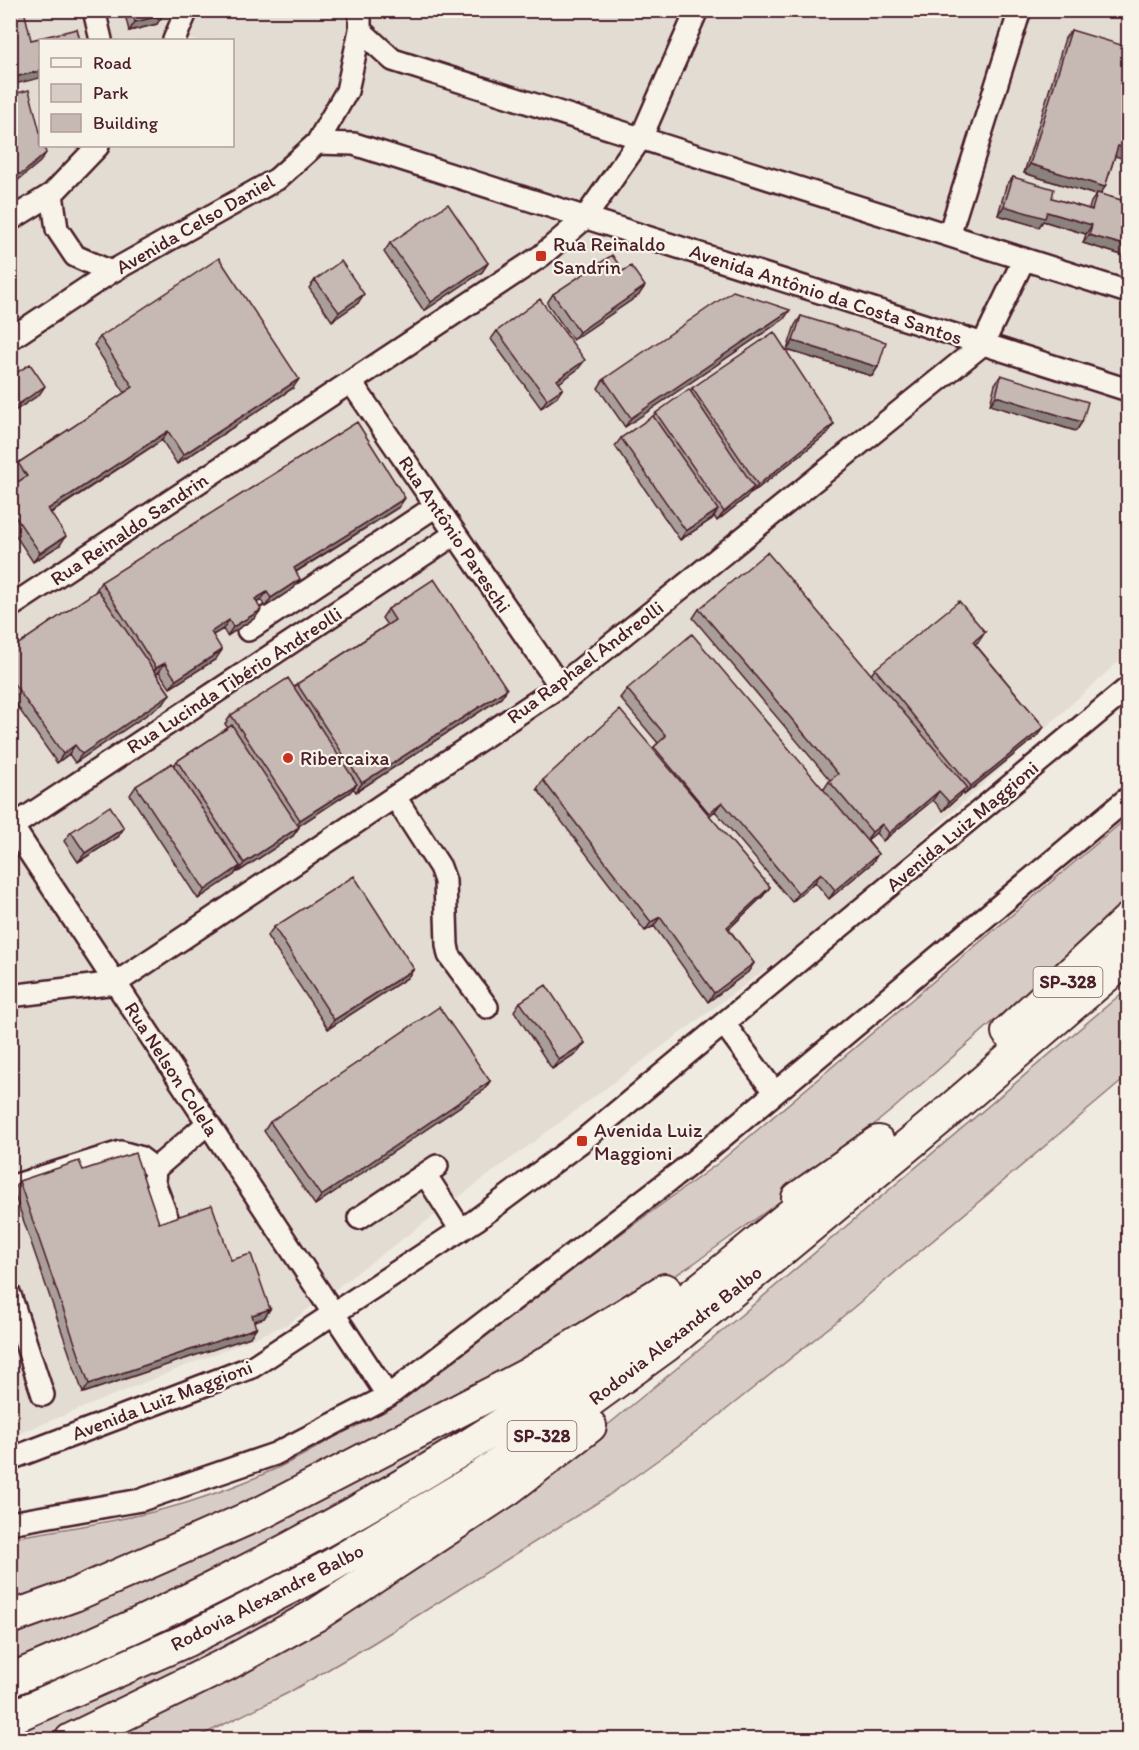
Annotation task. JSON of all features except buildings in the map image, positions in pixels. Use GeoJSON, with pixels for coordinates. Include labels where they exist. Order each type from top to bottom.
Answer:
{"type":"FeatureCollection","features":[{"type":"Feature","properties":{"kind":"highway"},"geometry":{"type":"LineString","coordinates":[[1008,1032],[1128,920]]}},
{"type":"Feature","properties":{"kind":"highway","name":"Rodovia Alexandre Balbo"},"geometry":{"type":"LineString","coordinates":[[10,1680],[108,1639],[224,1583],[383,1497],[471,1445],[602,1360],[668,1313],[878,1142],[1128,932]]}},
{"type":"Feature","properties":{"kind":"highway","name":"Rodovia Alexandre Balbo"},"geometry":{"type":"LineString","coordinates":[[10,1718],[187,1640],[329,1567],[472,1482],[585,1406],[667,1345],[1128,957]]}},
{"type":"Feature","properties":{"kind":"highway"},"geometry":{"type":"LineString","coordinates":[[10,1618],[74,1595],[265,1511],[527,1375],[642,1306],[878,1142]]}},
{"type":"Feature","properties":{"kind":"highway"},"geometry":{"type":"LineString","coordinates":[[71,1740],[227,1664],[316,1615],[508,1489],[612,1408],[832,1208]]}},
{"type":"Feature","properties":{"kind":"street"},"geometry":{"type":"LineString","coordinates":[[94,10],[101,39]]}},
{"type":"Feature","properties":{"kind":"street"},"geometry":{"type":"LineString","coordinates":[[174,39],[187,10]]}},
{"type":"Feature","properties":{"kind":"street","name":"Rua Reinaldo Sandrin"},"geometry":{"type":"LineString","coordinates":[[10,607],[541,256],[585,218],[641,138],[698,10]]}},
{"type":"Feature","properties":{"kind":"street"},"geometry":{"type":"LineString","coordinates":[[949,236],[1020,10]]}},
{"type":"Feature","properties":{"kind":"street"},"geometry":{"type":"LineString","coordinates":[[360,20],[393,60],[1128,292]]}},
{"type":"Feature","properties":{"kind":"street","name":"Avenida Celso Daniel"},"geometry":{"type":"LineString","coordinates":[[10,339],[111,272],[277,179],[316,143],[347,91],[360,20]]}},
{"type":"Feature","properties":{"kind":"street","name":"Avenida Antônio da Costa Santos"},"geometry":{"type":"LineString","coordinates":[[316,143],[354,144],[1128,390]]}},
{"type":"Feature","properties":{"kind":"street"},"geometry":{"type":"LineString","coordinates":[[10,220],[52,194],[97,147]]}},
{"type":"Feature","properties":{"kind":"street"},"geometry":{"type":"LineString","coordinates":[[52,194],[57,229],[75,256],[111,272]]}},
{"type":"Feature","properties":{"kind":"street","name":"Rua Raphael Andreolli"},"geometry":{"type":"LineString","coordinates":[[10,996],[116,983],[560,687],[983,344],[1024,259]]}},
{"type":"Feature","properties":{"kind":"street","name":"Rua Antônio Pareschi"},"geometry":{"type":"LineString","coordinates":[[351,382],[560,687]]}},
{"type":"Feature","properties":{"kind":"street"},"geometry":{"type":"LineString","coordinates":[[248,630],[436,506]]}},
{"type":"Feature","properties":{"kind":"street","name":"Rua Lucinda Tibério Andreolli"},"geometry":{"type":"LineString","coordinates":[[12,825],[455,534]]}},
{"type":"Feature","properties":{"kind":"street","name":"Avenida Luiz Maggioni"},"geometry":{"type":"LineString","coordinates":[[10,1459],[252,1367],[461,1230],[582,1141],[725,1025],[1128,688]]}},
{"type":"Feature","properties":{"kind":"street"},"geometry":{"type":"LineString","coordinates":[[395,797],[440,867],[445,881],[449,955],[487,1007]]}},
{"type":"Feature","properties":{"kind":"street"},"geometry":{"type":"LineString","coordinates":[[10,1523],[141,1500],[274,1454],[388,1396],[684,1169],[1128,798]]}},
{"type":"Feature","properties":{"kind":"street","name":"Rua Nelson Colela"},"geometry":{"type":"LineString","coordinates":[[12,825],[388,1396]]}},
{"type":"Feature","properties":{"kind":"street"},"geometry":{"type":"LineString","coordinates":[[725,1025],[775,1093]]}},
{"type":"Feature","properties":{"kind":"street"},"geometry":{"type":"LineString","coordinates":[[169,1223],[154,1182],[155,1169],[208,1123]]}},
{"type":"Feature","properties":{"kind":"street"},"geometry":{"type":"LineString","coordinates":[[10,1187],[121,1152],[139,1157],[155,1169]]}},
{"type":"Feature","properties":{"kind":"street"},"geometry":{"type":"LineString","coordinates":[[359,1218],[431,1170],[461,1230]]}},
{"type":"Feature","properties":{"kind":"street"},"geometry":{"type":"LineString","coordinates":[[10,1295],[43,1395]]}},
{"type":"Feature","properties":{"kind":"shaded area"},"geometry":{"type":"Polygon","coordinates":[[[11,11],[1128,11],[1128,653],[838,916],[288,1324],[11,1437],[11,11]]]}},
{"type":"Feature","properties":{"kind":"green space"},"geometry":{"type":"Polygon","coordinates":[[[1128,817],[1128,904],[893,1109],[782,1200],[693,1264],[622,1310],[280,1493],[11,1611],[11,1538],[121,1519],[201,1498],[247,1481],[317,1448],[395,1398],[717,1164],[1128,817]]]}},
{"type":"Feature","properties":{"kind":"green space"},"geometry":{"type":"Polygon","coordinates":[[[1128,988],[1128,1076],[841,1318],[712,1421],[605,1498],[375,1642],[288,1693],[194,1739],[89,1740],[587,1442],[721,1332],[1128,988]]]}},
{"type":"Feature","properties":{"kind":"green space"},"geometry":{"type":"Polygon","coordinates":[[[524,1395],[297,1527],[129,1610],[11,1662],[11,1631],[524,1395]]]}},
{"type":"Feature","properties":{"kind":"green space"},"geometry":{"type":"Polygon","coordinates":[[[369,1565],[210,1663],[51,1739],[11,1740],[11,1735],[187,1655],[274,1613],[359,1567],[369,1565]]]}},
{"type":"Feature","properties":{"kind":"place","name":"Rua Reinaldo Sandrin"},"geometry":{"type":"Point","coordinates":[541,256]}},
{"type":"Feature","properties":{"kind":"place","name":"Ribercaixa"},"geometry":{"type":"Point","coordinates":[288,758]}},
{"type":"Feature","properties":{"kind":"place","name":"Avenida Luiz Maggioni"},"geometry":{"type":"Point","coordinates":[582,1141]}}]}
